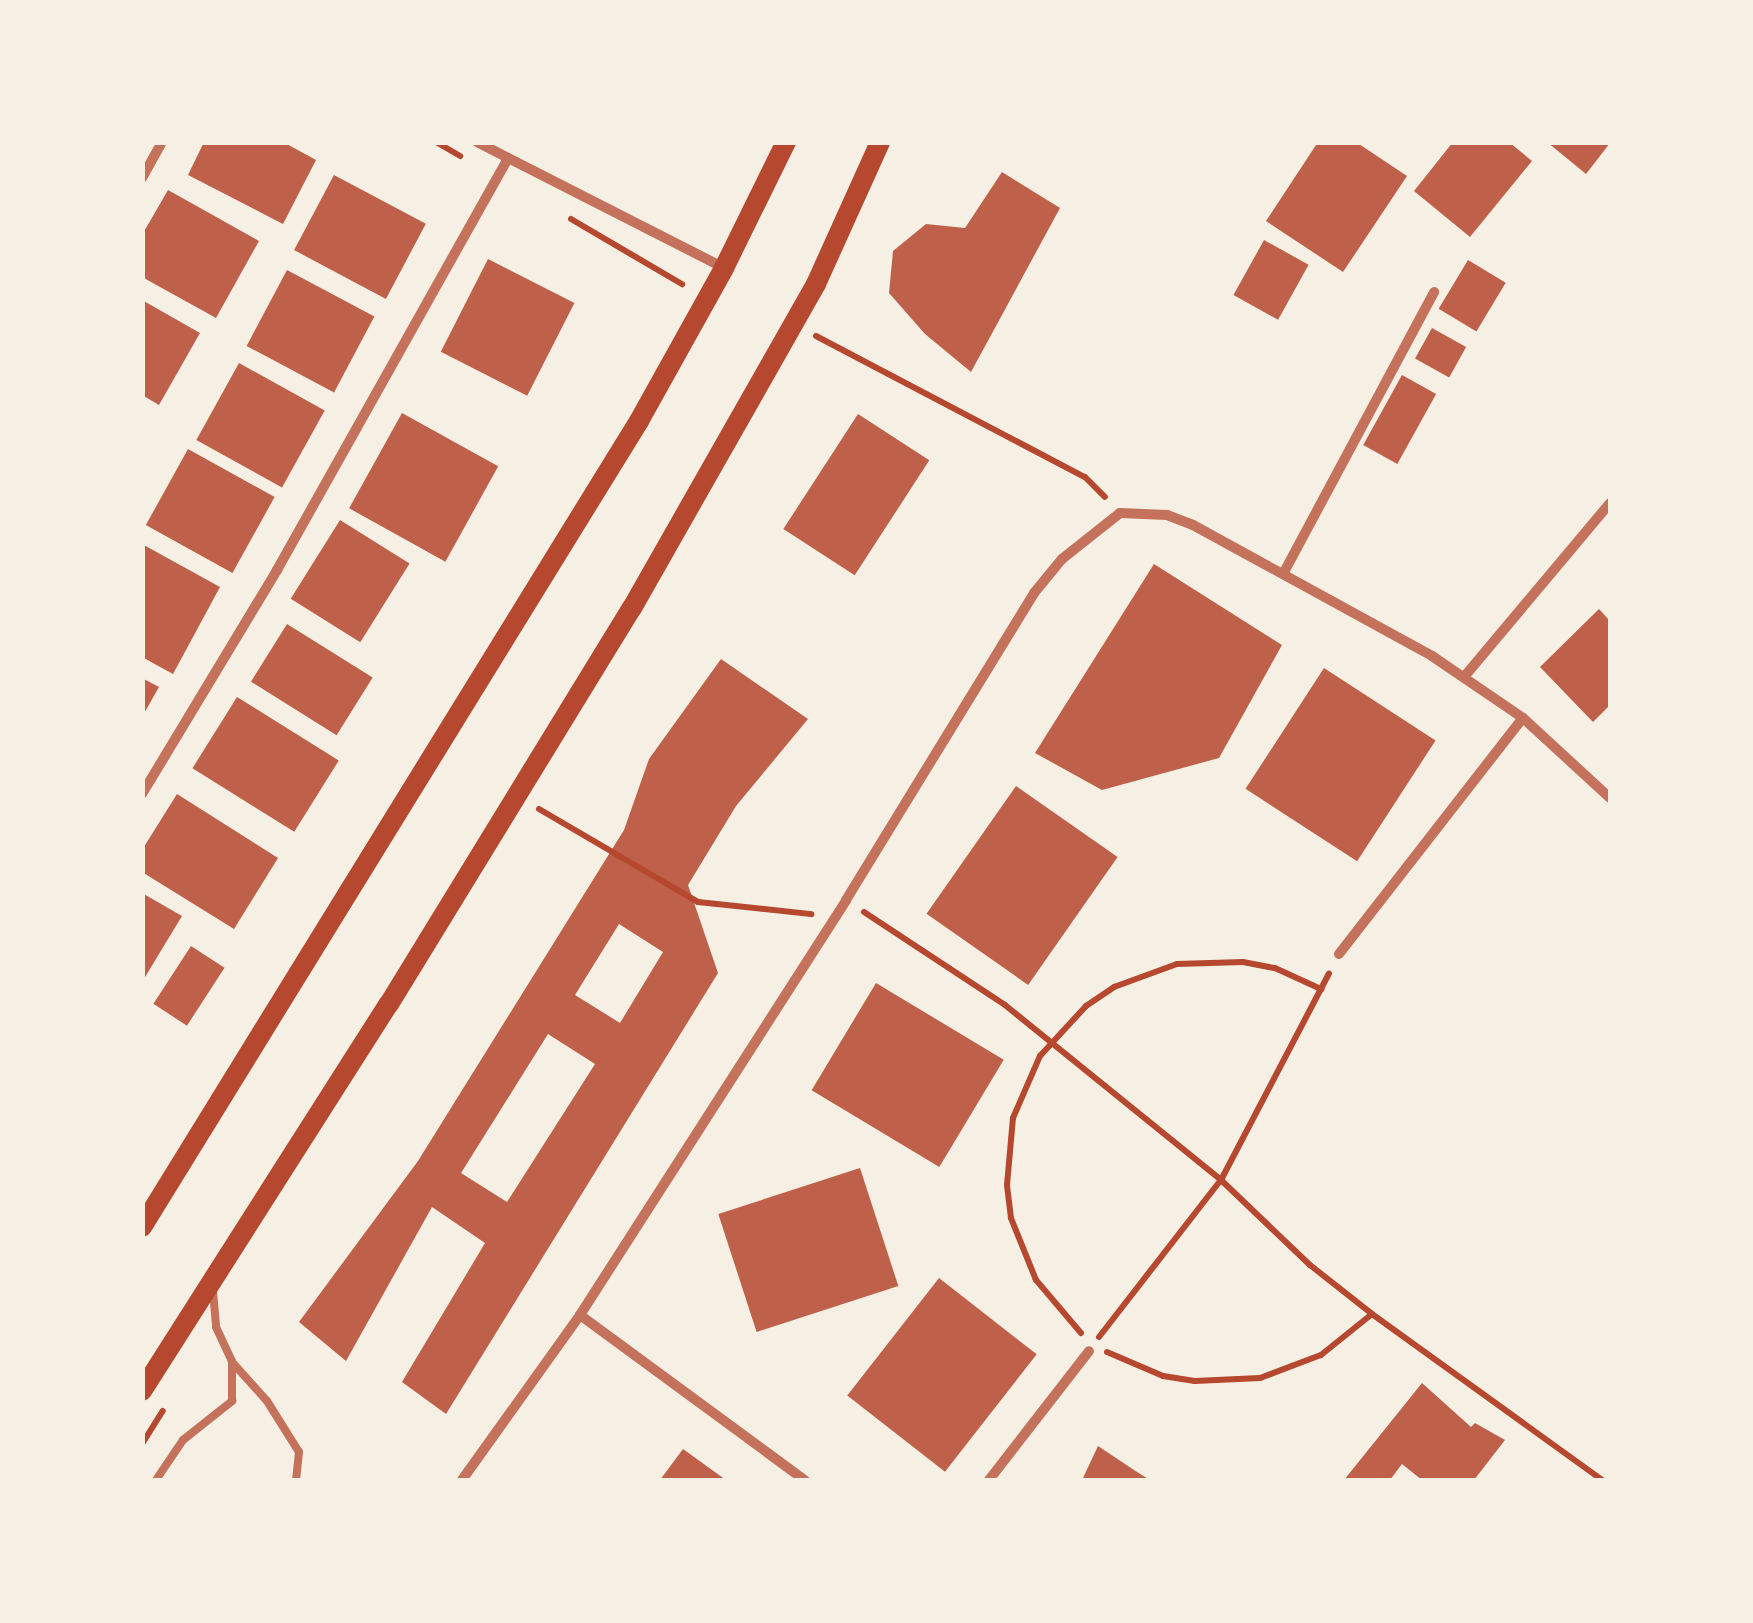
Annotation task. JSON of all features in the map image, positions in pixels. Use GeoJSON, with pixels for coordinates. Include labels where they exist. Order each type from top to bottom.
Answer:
{"type":"FeatureCollection","features":[{"type":"Feature","properties":{"kind":"main road"},"geometry":{"type":"LineString","coordinates":[[142,1227],[639,421],[724,268],[786,142]]}},
{"type":"Feature","properties":{"kind":"main road"},"geometry":{"type":"LineString","coordinates":[[142,1391],[516,796],[752,400],[816,284],[880,142]]}},
{"type":"Feature","properties":{"kind":"street"},"geometry":{"type":"LineString","coordinates":[[142,178],[162,142]]}},
{"type":"Feature","properties":{"kind":"street"},"geometry":{"type":"LineString","coordinates":[[477,142],[724,268]]}},
{"type":"Feature","properties":{"kind":"street"},"geometry":{"type":"LineString","coordinates":[[142,794],[277,570],[508,158]]}},
{"type":"Feature","properties":{"kind":"street"},"geometry":{"type":"LineString","coordinates":[[1283,574],[1434,292]]}},
{"type":"Feature","properties":{"kind":"street"},"geometry":{"type":"LineString","coordinates":[[1464,677],[1610,502]]}},
{"type":"Feature","properties":{"kind":"street"},"geometry":{"type":"LineString","coordinates":[[462,1480],[580,1315],[846,900],[1034,593],[1062,559],[1120,513],[1167,514],[1283,574],[1464,677],[1522,718],[1610,798]]}},
{"type":"Feature","properties":{"kind":"street"},"geometry":{"type":"LineString","coordinates":[[1339,954],[1522,718]]}},
{"type":"Feature","properties":{"kind":"street"},"geometry":{"type":"LineString","coordinates":[[580,1315],[806,1480]]}},
{"type":"Feature","properties":{"kind":"street"},"geometry":{"type":"LineString","coordinates":[[989,1480],[1091,1347]]}},
{"type":"Feature","properties":{"kind":"lane"},"geometry":{"type":"LineString","coordinates":[[214,1281],[216,1327],[232,1362],[266,1402],[299,1452],[296,1480]]}},
{"type":"Feature","properties":{"kind":"lane"},"geometry":{"type":"LineString","coordinates":[[156,1480],[183,1440],[232,1401],[232,1362]]}},
{"type":"Feature","properties":{"kind":"path"},"geometry":{"type":"LineString","coordinates":[[815,336],[1086,477],[1120,513]]}},
{"type":"Feature","properties":{"kind":"path"},"geometry":{"type":"LineString","coordinates":[[516,796],[698,902],[825,915],[833,920]]}},
{"type":"Feature","properties":{"kind":"path"},"geometry":{"type":"LineString","coordinates":[[846,900],[1004,1005],[1221,1180],[1310,1265],[1602,1480]]}},
{"type":"Feature","properties":{"kind":"path"},"geometry":{"type":"LineString","coordinates":[[1091,1347],[1221,1180],[1339,954]]}},
{"type":"Feature","properties":{"kind":"path"},"geometry":{"type":"LineString","coordinates":[[1321,989],[1275,968],[1243,962],[1177,964],[1114,988],[1086,1006],[1051,1043],[1024,1086],[1007,1151],[1011,1218],[1036,1280],[1091,1347],[1163,1376],[1228,1382],[1291,1369],[1321,1355],[1372,1314]]}},
{"type":"Feature","properties":{"kind":"building"},"geometry":{"type":"Polygon","coordinates":[[[204,142],[283,142],[316,160],[283,224],[188,175],[204,142]]]}},
{"type":"Feature","properties":{"kind":"building"},"geometry":{"type":"Polygon","coordinates":[[[1318,142],[1356,142],[1407,176],[1343,272],[1266,221],[1318,142]]]}},
{"type":"Feature","properties":{"kind":"building"},"geometry":{"type":"Polygon","coordinates":[[[1453,142],[1509,142],[1532,161],[1470,237],[1414,191],[1453,142]]]}},
{"type":"Feature","properties":{"kind":"building"},"geometry":{"type":"Polygon","coordinates":[[[1547,142],[1610,142],[1610,143],[1586,174],[1547,142]]]}},
{"type":"Feature","properties":{"kind":"building"},"geometry":{"type":"Polygon","coordinates":[[[1002,172],[1060,208],[971,372],[925,334],[889,293],[893,251],[926,224],[965,228],[1002,172]]]}},
{"type":"Feature","properties":{"kind":"building"},"geometry":{"type":"Polygon","coordinates":[[[334,175],[426,224],[386,299],[294,250],[334,175]]]}},
{"type":"Feature","properties":{"kind":"building"},"geometry":{"type":"Polygon","coordinates":[[[168,190],[259,241],[216,318],[142,277],[142,235],[168,190]]]}},
{"type":"Feature","properties":{"kind":"building"},"geometry":{"type":"Polygon","coordinates":[[[1264,240],[1309,265],[1278,320],[1233,295],[1264,240]]]}},
{"type":"Feature","properties":{"kind":"building"},"geometry":{"type":"Polygon","coordinates":[[[488,259],[574,303],[527,396],[441,352],[488,259]]]}},
{"type":"Feature","properties":{"kind":"building"},"geometry":{"type":"Polygon","coordinates":[[[1468,260],[1506,283],[1476,332],[1439,309],[1468,260]]]}},
{"type":"Feature","properties":{"kind":"building"},"geometry":{"type":"Polygon","coordinates":[[[287,270],[374,316],[334,392],[247,346],[287,270]]]}},
{"type":"Feature","properties":{"kind":"building"},"geometry":{"type":"Polygon","coordinates":[[[142,300],[200,333],[159,405],[142,395],[142,300]]]}},
{"type":"Feature","properties":{"kind":"building"},"geometry":{"type":"Polygon","coordinates":[[[1432,328],[1466,347],[1449,378],[1415,359],[1432,328]]]}},
{"type":"Feature","properties":{"kind":"building"},"geometry":{"type":"Polygon","coordinates":[[[239,363],[325,411],[282,487],[196,440],[239,363]]]}},
{"type":"Feature","properties":{"kind":"building"},"geometry":{"type":"Polygon","coordinates":[[[1402,375],[1436,394],[1397,464],[1363,445],[1402,375]]]}},
{"type":"Feature","properties":{"kind":"building"},"geometry":{"type":"Polygon","coordinates":[[[402,413],[498,466],[445,562],[349,508],[402,413]]]}},
{"type":"Feature","properties":{"kind":"building"},"geometry":{"type":"Polygon","coordinates":[[[858,414],[929,460],[855,575],[783,529],[858,414]]]}},
{"type":"Feature","properties":{"kind":"building"},"geometry":{"type":"Polygon","coordinates":[[[188,449],[275,497],[232,573],[146,525],[188,449]]]}},
{"type":"Feature","properties":{"kind":"building"},"geometry":{"type":"Polygon","coordinates":[[[340,520],[410,563],[360,642],[291,599],[340,520]]]}},
{"type":"Feature","properties":{"kind":"building"},"geometry":{"type":"Polygon","coordinates":[[[142,544],[220,587],[173,674],[142,657],[142,544]]]}},
{"type":"Feature","properties":{"kind":"building"},"geometry":{"type":"Polygon","coordinates":[[[1154,564],[1282,645],[1219,758],[1102,790],[1035,753],[1154,564]]]}},
{"type":"Feature","properties":{"kind":"building"},"geometry":{"type":"Polygon","coordinates":[[[1599,609],[1610,621],[1610,705],[1593,722],[1540,667],[1599,609]]]}},
{"type":"Feature","properties":{"kind":"building"},"geometry":{"type":"Polygon","coordinates":[[[287,624],[373,678],[337,735],[251,682],[287,624]]]}},
{"type":"Feature","properties":{"kind":"building"},"geometry":{"type":"Polygon","coordinates":[[[721,659],[808,719],[736,806],[688,885],[718,973],[446,1414],[402,1382],[485,1243],[432,1207],[346,1361],[299,1322],[418,1161],[624,830],[649,759],[721,659]],[[619,924],[575,995],[620,1023],[663,952],[619,924]],[[548,1034],[461,1173],[507,1202],[595,1064],[548,1034]]]}},
{"type":"Feature","properties":{"kind":"building"},"geometry":{"type":"Polygon","coordinates":[[[1324,668],[1436,740],[1357,861],[1246,789],[1324,668]]]}},
{"type":"Feature","properties":{"kind":"building"},"geometry":{"type":"Polygon","coordinates":[[[142,678],[159,687],[142,717],[142,678]]]}},
{"type":"Feature","properties":{"kind":"building"},"geometry":{"type":"Polygon","coordinates":[[[237,697],[339,761],[294,832],[192,768],[237,697]]]}},
{"type":"Feature","properties":{"kind":"building"},"geometry":{"type":"Polygon","coordinates":[[[1016,786],[1118,857],[1028,985],[927,914],[1016,786]]]}},
{"type":"Feature","properties":{"kind":"building"},"geometry":{"type":"Polygon","coordinates":[[[177,794],[278,858],[234,929],[142,872],[142,850],[177,794]]]}},
{"type":"Feature","properties":{"kind":"building"},"geometry":{"type":"Polygon","coordinates":[[[142,893],[182,916],[142,982],[142,893]]]}},
{"type":"Feature","properties":{"kind":"building"},"geometry":{"type":"Polygon","coordinates":[[[191,946],[225,968],[187,1026],[153,1004],[191,946]]]}},
{"type":"Feature","properties":{"kind":"building"},"geometry":{"type":"Polygon","coordinates":[[[876,983],[1004,1060],[939,1167],[812,1090],[876,983]]]}},
{"type":"Feature","properties":{"kind":"building"},"geometry":{"type":"Polygon","coordinates":[[[860,1168],[898,1286],[757,1332],[718,1214],[860,1168]]]}},
{"type":"Feature","properties":{"kind":"building"},"geometry":{"type":"Polygon","coordinates":[[[939,1278],[1037,1354],[945,1472],[847,1395],[939,1278]]]}},
{"type":"Feature","properties":{"kind":"building"},"geometry":{"type":"Polygon","coordinates":[[[1422,1383],[1471,1427],[1475,1423],[1505,1440],[1474,1480],[1422,1480],[1402,1464],[1390,1480],[1344,1480],[1422,1383]]]}},
{"type":"Feature","properties":{"kind":"building"},"geometry":{"type":"Polygon","coordinates":[[[1098,1446],[1137,1472],[1150,1480],[1083,1478],[1098,1446]]]}},
{"type":"Feature","properties":{"kind":"building"},"geometry":{"type":"Polygon","coordinates":[[[683,1449],[726,1480],[660,1480],[683,1449]]]}}]}
